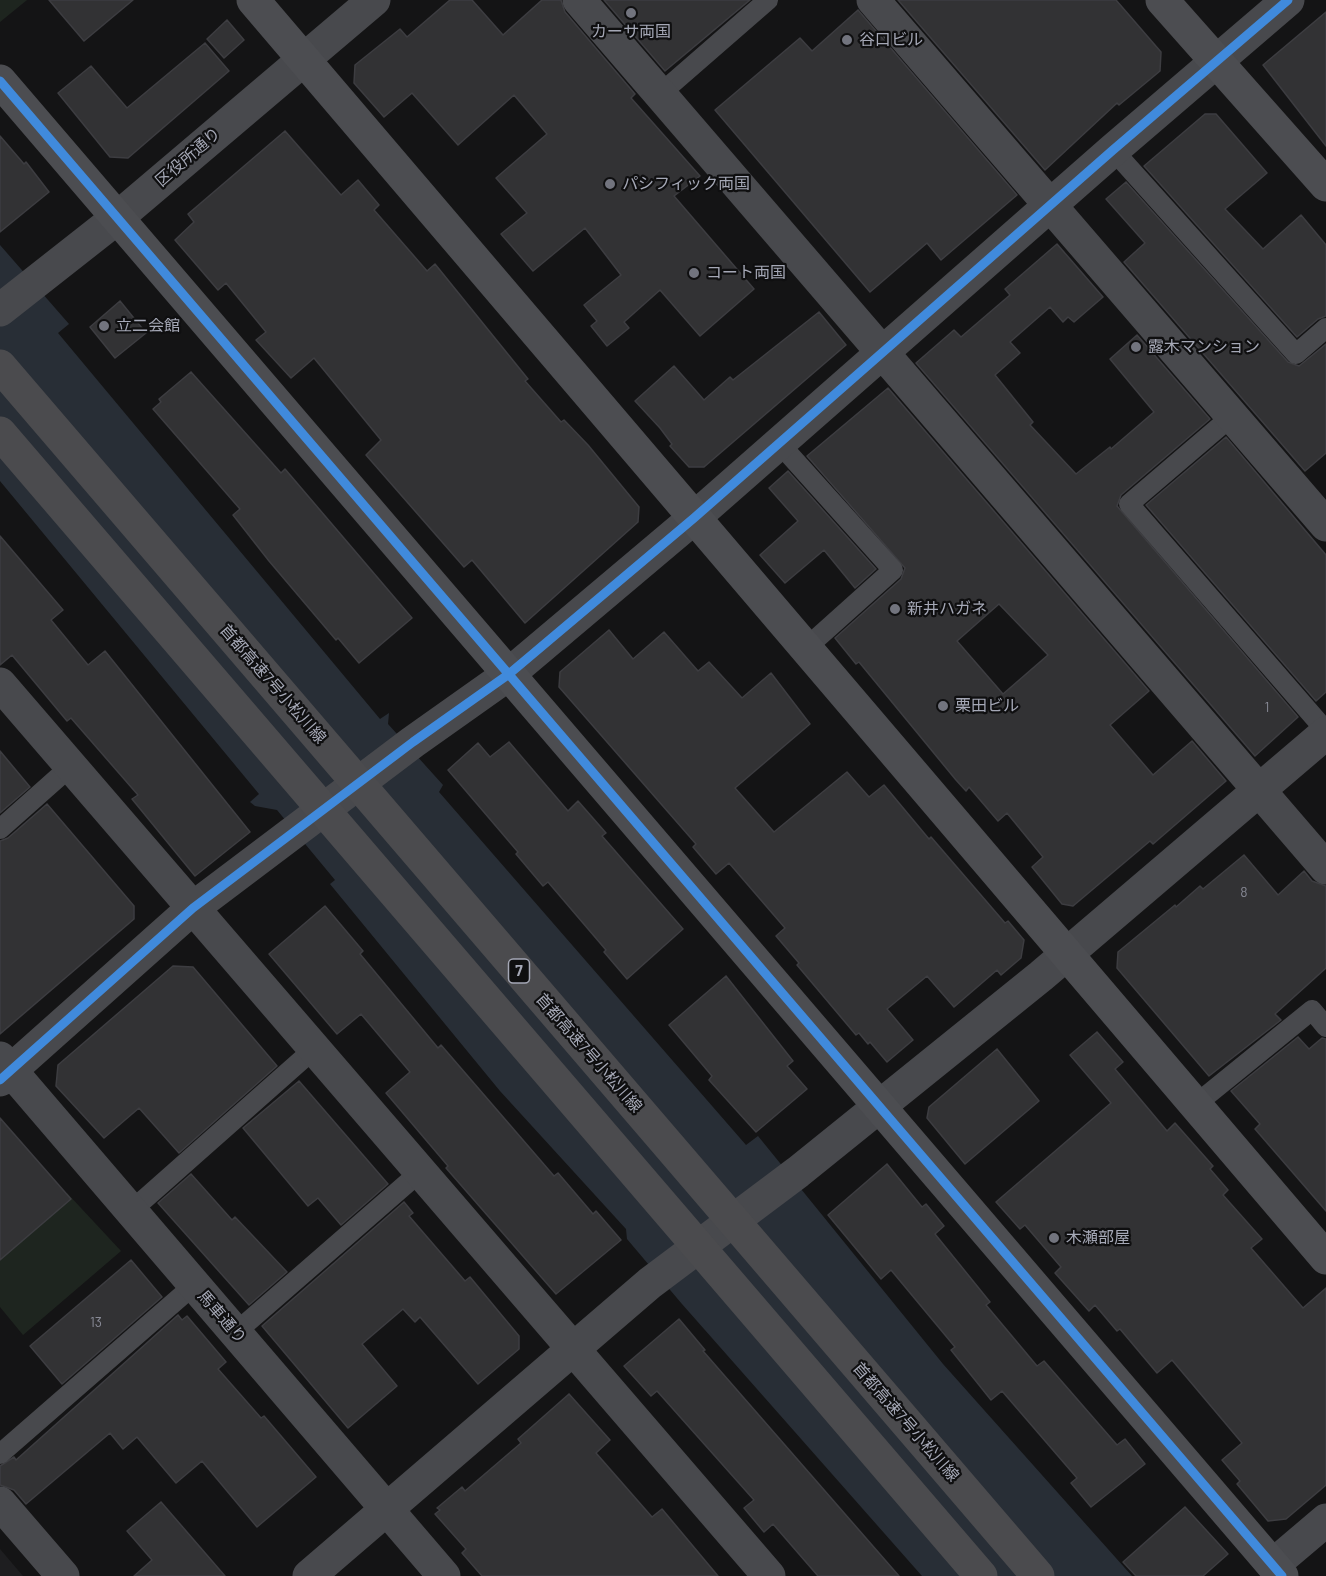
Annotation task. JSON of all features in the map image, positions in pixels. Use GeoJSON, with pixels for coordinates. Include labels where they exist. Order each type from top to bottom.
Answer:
{"type":"FeatureCollection","features":[{"type":"Feature","properties":{"kind":"highway","name":"首都高速7号小松川線"},"geometry":{"type":"LineString","coordinates":[[0,366],[1038,1576]]}},
{"type":"Feature","properties":{"kind":"highway"},"geometry":{"type":"LineString","coordinates":[[0,433],[981,1576]]}},
{"type":"Feature","properties":{"kind":"street"},"geometry":{"type":"LineString","coordinates":[[253,0],[1066,956],[1326,1258]]}},
{"type":"Feature","properties":{"kind":"street","name":"区役所通り"},"geometry":{"type":"LineString","coordinates":[[0,310],[117,218],[374,0]]}},
{"type":"Feature","properties":{"kind":"street"},"geometry":{"type":"LineString","coordinates":[[579,0],[1326,868]]}},
{"type":"Feature","properties":{"kind":"street"},"geometry":{"type":"LineString","coordinates":[[873,0],[1326,525]]}},
{"type":"Feature","properties":{"kind":"street"},"geometry":{"type":"LineString","coordinates":[[1162,0],[1326,185]]}},
{"type":"Feature","properties":{"kind":"street"},"geometry":{"type":"LineString","coordinates":[[4,1069],[194,908],[278,842],[412,742],[509,674],[694,518],[1113,150],[1218,63],[1288,0]]}},
{"type":"Feature","properties":{"kind":"street"},"geometry":{"type":"LineString","coordinates":[[0,81],[1278,1571],[1326,1520]]}},
{"type":"Feature","properties":{"kind":"street"},"geometry":{"type":"LineString","coordinates":[[0,684],[769,1576]]}},
{"type":"Feature","properties":{"kind":"street"},"geometry":{"type":"LineString","coordinates":[[309,1576],[650,1283],[798,1172],[1066,956],[1326,732]]}},
{"type":"Feature","properties":{"kind":"street","name":"馬車通り"},"geometry":{"type":"LineString","coordinates":[[4,1069],[131,1211],[444,1576]]}},
{"type":"Feature","properties":{"kind":"street"},"geometry":{"type":"LineString","coordinates":[[0,1503],[63,1576]]}},
{"type":"Feature","properties":{"kind":"lane"},"geometry":{"type":"LineString","coordinates":[[660,94],[768,0]]}},
{"type":"Feature","properties":{"kind":"lane"},"geometry":{"type":"LineString","coordinates":[[1113,150],[1296,354],[1326,328]]}},
{"type":"Feature","properties":{"kind":"lane"},"geometry":{"type":"LineString","coordinates":[[1232,416],[1128,504],[1326,732]]}},
{"type":"Feature","properties":{"kind":"lane"},"geometry":{"type":"LineString","coordinates":[[779,443],[893,570],[806,648]]}},
{"type":"Feature","properties":{"kind":"lane"},"geometry":{"type":"LineString","coordinates":[[0,829],[71,766]]}},
{"type":"Feature","properties":{"kind":"lane"},"geometry":{"type":"LineString","coordinates":[[1195,1105],[1319,1004],[1326,1027]]}},
{"type":"Feature","properties":{"kind":"lane"},"geometry":{"type":"LineString","coordinates":[[131,1211],[314,1049]]}},
{"type":"Feature","properties":{"kind":"lane"},"geometry":{"type":"LineString","coordinates":[[235,1333],[420,1172]]}},
{"type":"Feature","properties":{"kind":"lane"},"geometry":{"type":"LineString","coordinates":[[0,1454],[194,1285]]}},
{"type":"Feature","properties":{"kind":"shaded area"},"geometry":{"type":"Polygon","coordinates":[[[0,0],[27,0],[0,22],[0,0]]]}},
{"type":"Feature","properties":{"kind":"shaded area"},"geometry":{"type":"Polygon","coordinates":[[[0,245],[69,324],[58,333],[380,719],[389,713],[388,724],[443,785],[439,792],[746,1145],[758,1136],[943,1364],[1132,1576],[922,1576],[682,1304],[627,1239],[626,1229],[500,1091],[330,884],[335,880],[277,810],[255,806],[250,802],[259,794],[0,481],[0,245]]]}},
{"type":"Feature","properties":{"kind":"shaded area"},"geometry":{"type":"Polygon","coordinates":[[[67,1193],[121,1251],[23,1335],[0,1307],[0,1253],[67,1193]]]}},
{"type":"Feature","properties":{"kind":"shaded area"},"geometry":{"type":"Polygon","coordinates":[[[0,1549],[23,1576],[0,1576],[0,1549]]]}},
{"type":"Feature","properties":{"kind":"building"},"geometry":{"type":"Polygon","coordinates":[[[49,0],[133,0],[84,41],[49,0]]]}},
{"type":"Feature","properties":{"kind":"building"},"geometry":{"type":"Polygon","coordinates":[[[450,0],[472,0],[503,35],[542,0],[561,0],[565,12],[635,94],[631,98],[700,176],[674,196],[754,289],[700,336],[660,290],[624,322],[629,328],[607,346],[591,326],[597,321],[584,305],[621,275],[585,228],[533,271],[501,234],[527,213],[496,178],[547,134],[514,95],[458,145],[412,93],[384,117],[354,83],[355,65],[400,29],[407,37],[450,0]]]}},
{"type":"Feature","properties":{"kind":"building"},"geometry":{"type":"Polygon","coordinates":[[[604,0],[750,0],[665,71],[604,0]]]}},
{"type":"Feature","properties":{"kind":"building"},"geometry":{"type":"Polygon","coordinates":[[[898,0],[1116,0],[1161,52],[1160,71],[1119,105],[1117,103],[1045,170],[898,0]]]}},
{"type":"Feature","properties":{"kind":"building"},"geometry":{"type":"Polygon","coordinates":[[[858,10],[1017,195],[941,260],[927,243],[870,292],[715,110],[800,38],[812,51],[858,10]]]}},
{"type":"Feature","properties":{"kind":"building"},"geometry":{"type":"Polygon","coordinates":[[[1326,12],[1326,146],[1263,65],[1326,12]]]}},
{"type":"Feature","properties":{"kind":"building"},"geometry":{"type":"Polygon","coordinates":[[[227,20],[244,40],[224,58],[207,39],[227,20]]]}},
{"type":"Feature","properties":{"kind":"building"},"geometry":{"type":"Polygon","coordinates":[[[205,43],[229,71],[128,158],[110,157],[58,93],[91,66],[127,108],[205,43]]]}},
{"type":"Feature","properties":{"kind":"building"},"geometry":{"type":"Polygon","coordinates":[[[1205,114],[1216,114],[1267,173],[1225,209],[1263,249],[1301,215],[1326,245],[1326,316],[1318,319],[1297,337],[1144,166],[1205,114]]]}},
{"type":"Feature","properties":{"kind":"building"},"geometry":{"type":"Polygon","coordinates":[[[285,131],[341,195],[358,180],[379,205],[374,210],[427,271],[435,264],[528,379],[525,381],[561,422],[564,420],[588,445],[639,507],[638,522],[525,623],[472,560],[464,567],[366,455],[381,440],[314,358],[291,378],[256,340],[266,332],[226,283],[218,290],[175,240],[194,222],[188,214],[285,131]]]}},
{"type":"Feature","properties":{"kind":"building"},"geometry":{"type":"Polygon","coordinates":[[[0,136],[24,164],[26,162],[49,192],[0,232],[0,136]]]}},
{"type":"Feature","properties":{"kind":"building"},"geometry":{"type":"Polygon","coordinates":[[[1126,182],[1288,362],[1299,366],[1326,344],[1326,453],[1305,471],[1124,262],[1145,243],[1106,199],[1126,182]]]}},
{"type":"Feature","properties":{"kind":"building"},"geometry":{"type":"Polygon","coordinates":[[[1057,244],[1103,297],[1074,322],[1068,317],[1063,322],[1050,307],[1010,342],[1020,353],[995,375],[1033,422],[1030,425],[1076,474],[1110,447],[1111,449],[1154,412],[1110,359],[1137,335],[1210,419],[1121,495],[1117,506],[1298,717],[1255,756],[916,363],[954,330],[961,337],[1010,295],[1005,289],[1057,244]]]}},
{"type":"Feature","properties":{"kind":"building"},"geometry":{"type":"Polygon","coordinates":[[[120,301],[146,333],[115,358],[90,327],[120,301]]]}},
{"type":"Feature","properties":{"kind":"building"},"geometry":{"type":"Polygon","coordinates":[[[819,312],[846,345],[704,467],[689,467],[670,446],[672,444],[660,428],[635,401],[674,366],[704,400],[730,377],[733,380],[819,312]]]}},
{"type":"Feature","properties":{"kind":"building"},"geometry":{"type":"Polygon","coordinates":[[[191,372],[281,473],[285,469],[412,618],[359,663],[338,638],[336,640],[269,561],[233,515],[240,509],[153,409],[161,402],[159,399],[191,372]]]}},
{"type":"Feature","properties":{"kind":"building"},"geometry":{"type":"Polygon","coordinates":[[[888,388],[1149,691],[1110,725],[1153,775],[1192,741],[1226,781],[1153,844],[1150,841],[1073,906],[1062,904],[1032,867],[1043,857],[1007,813],[998,821],[969,787],[966,791],[859,662],[856,664],[835,638],[901,579],[905,568],[807,456],[888,388]],[[999,604],[957,641],[1003,694],[1048,655],[999,604]]]}},
{"type":"Feature","properties":{"kind":"building"},"geometry":{"type":"Polygon","coordinates":[[[1226,437],[1326,555],[1326,692],[1316,701],[1146,505],[1226,437]]]}},
{"type":"Feature","properties":{"kind":"building"},"geometry":{"type":"Polygon","coordinates":[[[788,471],[876,569],[855,588],[824,550],[785,583],[760,555],[798,521],[769,488],[788,471]]]}},
{"type":"Feature","properties":{"kind":"building"},"geometry":{"type":"Polygon","coordinates":[[[0,536],[63,610],[51,620],[88,665],[105,651],[250,832],[195,876],[132,799],[138,795],[71,718],[67,721],[12,655],[0,665],[0,536]]]}},
{"type":"Feature","properties":{"kind":"building"},"geometry":{"type":"Polygon","coordinates":[[[609,630],[633,659],[664,632],[698,671],[709,662],[742,698],[771,673],[810,724],[735,788],[774,832],[847,772],[869,797],[884,785],[929,839],[931,837],[1005,923],[1008,921],[1024,940],[1021,958],[1001,975],[997,970],[954,1007],[927,976],[887,1009],[913,1040],[887,1062],[870,1042],[868,1044],[859,1033],[856,1035],[797,965],[799,963],[776,936],[785,928],[729,863],[716,874],[693,847],[696,844],[559,687],[560,672],[609,630]]]}},
{"type":"Feature","properties":{"kind":"building"},"geometry":{"type":"Polygon","coordinates":[[[509,742],[568,811],[578,801],[606,833],[602,836],[683,929],[627,979],[604,952],[606,950],[548,882],[543,886],[516,854],[518,852],[448,770],[478,743],[490,757],[509,742]]]}},
{"type":"Feature","properties":{"kind":"building"},"geometry":{"type":"Polygon","coordinates":[[[0,751],[30,787],[0,813],[0,751]]]}},
{"type":"Feature","properties":{"kind":"building"},"geometry":{"type":"Polygon","coordinates":[[[47,804],[134,906],[134,919],[0,1034],[0,841],[8,838],[47,804]]]}},
{"type":"Feature","properties":{"kind":"building"},"geometry":{"type":"Polygon","coordinates":[[[1244,855],[1278,895],[1304,871],[1312,881],[1326,886],[1326,968],[1275,1014],[1281,1020],[1209,1076],[1117,968],[1118,952],[1175,905],[1176,907],[1200,886],[1203,889],[1244,855]]]}},
{"type":"Feature","properties":{"kind":"building"},"geometry":{"type":"Polygon","coordinates":[[[325,906],[363,951],[360,954],[438,1048],[441,1045],[554,1176],[558,1173],[593,1214],[596,1211],[621,1240],[556,1294],[446,1168],[448,1166],[386,1093],[410,1072],[361,1014],[337,1034],[269,954],[325,906]]]}},
{"type":"Feature","properties":{"kind":"building"},"geometry":{"type":"Polygon","coordinates":[[[173,966],[193,967],[277,1066],[179,1153],[139,1108],[104,1138],[56,1086],[58,1065],[173,966]]]}},
{"type":"Feature","properties":{"kind":"building"},"geometry":{"type":"Polygon","coordinates":[[[726,976],[793,1061],[787,1066],[807,1089],[756,1132],[709,1080],[712,1076],[669,1025],[726,976]]]}},
{"type":"Feature","properties":{"kind":"building"},"geometry":{"type":"Polygon","coordinates":[[[1097,1032],[1123,1062],[1115,1069],[1167,1131],[1175,1123],[1213,1166],[1210,1169],[1228,1190],[1223,1195],[1262,1239],[1251,1248],[1303,1308],[1326,1288],[1326,1485],[1286,1519],[1268,1521],[1237,1484],[1240,1481],[1222,1460],[1242,1443],[1172,1360],[1157,1373],[1120,1329],[1117,1331],[1095,1305],[1089,1311],[1055,1273],[1061,1267],[1025,1225],[1020,1229],[996,1202],[1111,1103],[1070,1055],[1097,1032]]]}},
{"type":"Feature","properties":{"kind":"building"},"geometry":{"type":"Polygon","coordinates":[[[1298,1037],[1309,1049],[1322,1038],[1326,1039],[1326,1211],[1255,1129],[1260,1124],[1231,1091],[1298,1037]]]}},
{"type":"Feature","properties":{"kind":"building"},"geometry":{"type":"Polygon","coordinates":[[[997,1049],[1039,1101],[965,1164],[927,1118],[929,1107],[997,1049]]]}},
{"type":"Feature","properties":{"kind":"building"},"geometry":{"type":"Polygon","coordinates":[[[299,1081],[388,1184],[341,1225],[318,1198],[308,1206],[243,1128],[299,1081]]]}},
{"type":"Feature","properties":{"kind":"building"},"geometry":{"type":"Polygon","coordinates":[[[0,1118],[71,1199],[0,1260],[0,1118]]]}},
{"type":"Feature","properties":{"kind":"building"},"geometry":{"type":"Polygon","coordinates":[[[887,1164],[922,1207],[926,1204],[944,1226],[935,1234],[990,1302],[986,1305],[1037,1366],[1044,1361],[1117,1445],[1125,1439],[1145,1464],[1091,1507],[1071,1483],[1077,1478],[1002,1391],[991,1400],[951,1350],[955,1347],[891,1270],[881,1279],[828,1215],[887,1164]]]}},
{"type":"Feature","properties":{"kind":"building"},"geometry":{"type":"Polygon","coordinates":[[[191,1174],[232,1220],[235,1217],[287,1272],[249,1305],[158,1203],[191,1174]]]}},
{"type":"Feature","properties":{"kind":"building"},"geometry":{"type":"Polygon","coordinates":[[[404,1202],[413,1213],[409,1216],[465,1281],[470,1277],[519,1336],[519,1349],[478,1384],[420,1317],[415,1322],[403,1309],[362,1344],[397,1386],[348,1428],[262,1326],[404,1202]]]}},
{"type":"Feature","properties":{"kind":"building"},"geometry":{"type":"Polygon","coordinates":[[[131,1260],[162,1297],[62,1384],[30,1346],[131,1260]]]}},
{"type":"Feature","properties":{"kind":"building"},"geometry":{"type":"Polygon","coordinates":[[[178,1315],[182,1320],[187,1316],[226,1362],[218,1369],[261,1418],[264,1416],[316,1477],[257,1527],[202,1461],[176,1483],[137,1437],[123,1449],[110,1433],[26,1504],[14,1490],[0,1485],[0,1466],[14,1457],[16,1460],[178,1315]]]}},
{"type":"Feature","properties":{"kind":"building"},"geometry":{"type":"Polygon","coordinates":[[[679,1319],[705,1350],[703,1351],[899,1576],[818,1576],[773,1524],[764,1532],[744,1508],[754,1500],[657,1391],[651,1396],[624,1366],[679,1319]]]}},
{"type":"Feature","properties":{"kind":"building"},"geometry":{"type":"Polygon","coordinates":[[[569,1394],[610,1440],[596,1453],[652,1517],[662,1509],[718,1576],[482,1576],[462,1553],[466,1549],[435,1514],[440,1510],[437,1508],[462,1487],[465,1491],[521,1443],[518,1439],[569,1394]]]}},
{"type":"Feature","properties":{"kind":"building"},"geometry":{"type":"Polygon","coordinates":[[[161,1502],[225,1576],[134,1576],[152,1560],[127,1531],[161,1502]]]}},
{"type":"Feature","properties":{"kind":"building"},"geometry":{"type":"Polygon","coordinates":[[[1185,1507],[1228,1554],[1203,1576],[1136,1576],[1123,1562],[1185,1507]]]}},
{"type":"Feature","properties":{"kind":"cycle path"},"geometry":{"type":"LineString","coordinates":[[0,1080],[193,908],[413,742],[509,674],[694,518],[1113,150],[1288,0]]}},
{"type":"Feature","properties":{"kind":"cycle path"},"geometry":{"type":"LineString","coordinates":[[0,81],[1282,1576]]}},
{"type":"Feature","properties":{"kind":"place","name":"カーサ両国"},"geometry":{"type":"Point","coordinates":[631,13]}},
{"type":"Feature","properties":{"kind":"place","name":"谷口ビル"},"geometry":{"type":"Point","coordinates":[847,40]}},
{"type":"Feature","properties":{"kind":"place","name":"パシフィック両国"},"geometry":{"type":"Point","coordinates":[610,184]}},
{"type":"Feature","properties":{"kind":"place","name":"コート両国"},"geometry":{"type":"Point","coordinates":[694,273]}},
{"type":"Feature","properties":{"kind":"place","name":"立二会館"},"geometry":{"type":"Point","coordinates":[104,326]}},
{"type":"Feature","properties":{"kind":"place","name":"露木マンション"},"geometry":{"type":"Point","coordinates":[1136,347]}},
{"type":"Feature","properties":{"kind":"place","name":"新井ハガネ"},"geometry":{"type":"Point","coordinates":[895,609]}},
{"type":"Feature","properties":{"kind":"place","name":"栗田ビル"},"geometry":{"type":"Point","coordinates":[943,706]}},
{"type":"Feature","properties":{"kind":"place","name":"木瀬部屋"},"geometry":{"type":"Point","coordinates":[1054,1238]}}]}
